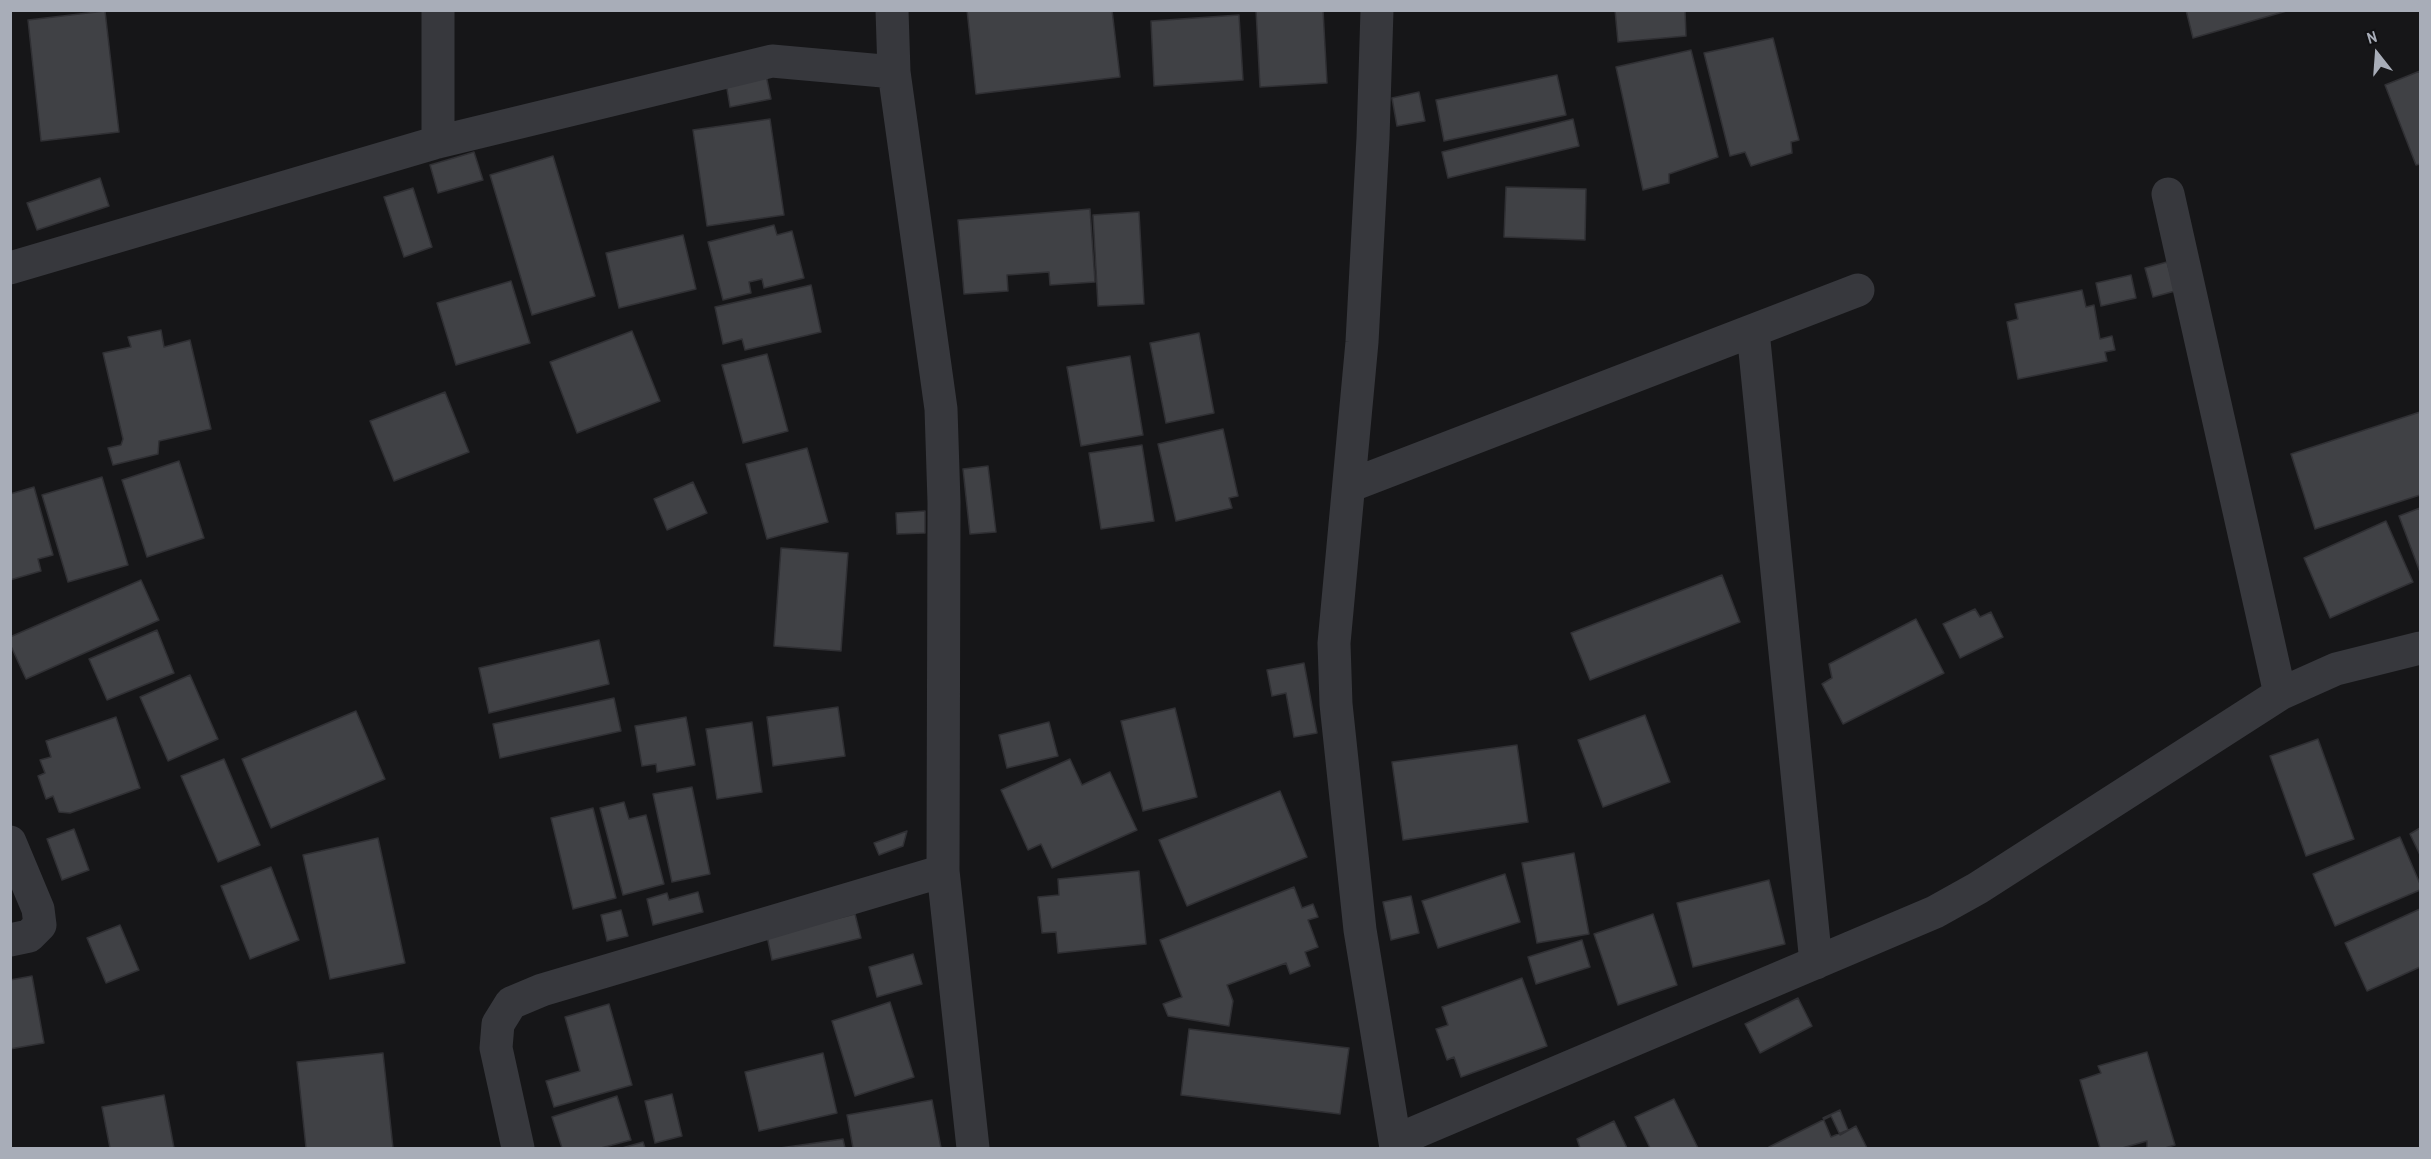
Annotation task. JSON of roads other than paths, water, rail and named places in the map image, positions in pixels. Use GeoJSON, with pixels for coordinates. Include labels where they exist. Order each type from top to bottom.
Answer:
{"type":"FeatureCollection","features":[{"type":"Feature","properties":{"kind":"street"},"geometry":{"type":"LineString","coordinates":[[438,10],[438,142]]}},
{"type":"Feature","properties":{"kind":"street"},"geometry":{"type":"LineString","coordinates":[[892,10],[894,72],[941,409],[944,502],[943,871],[974,1149]]}},
{"type":"Feature","properties":{"kind":"street"},"geometry":{"type":"LineString","coordinates":[[1377,10],[1362,342],[1334,644],[1336,704],[1360,930],[1396,1145],[1935,912],[1978,888],[2280,694],[2336,669],[2421,648]]}},
{"type":"Feature","properties":{"kind":"street"},"geometry":{"type":"LineString","coordinates":[[10,268],[438,142],[772,61],[894,72]]}},
{"type":"Feature","properties":{"kind":"street"},"geometry":{"type":"LineString","coordinates":[[2168,194],[2280,694]]}},
{"type":"Feature","properties":{"kind":"street"},"geometry":{"type":"LineString","coordinates":[[1349,486],[1857,290]]}},
{"type":"Feature","properties":{"kind":"street"},"geometry":{"type":"LineString","coordinates":[[1753,331],[1816,963]]}},
{"type":"Feature","properties":{"kind":"street"},"geometry":{"type":"LineString","coordinates":[[10,842],[38,909],[40,925],[29,936],[10,940]]}},
{"type":"Feature","properties":{"kind":"street"},"geometry":{"type":"LineString","coordinates":[[519,1149],[496,1048],[498,1024],[511,1003],[542,990],[943,871]]}}]}
